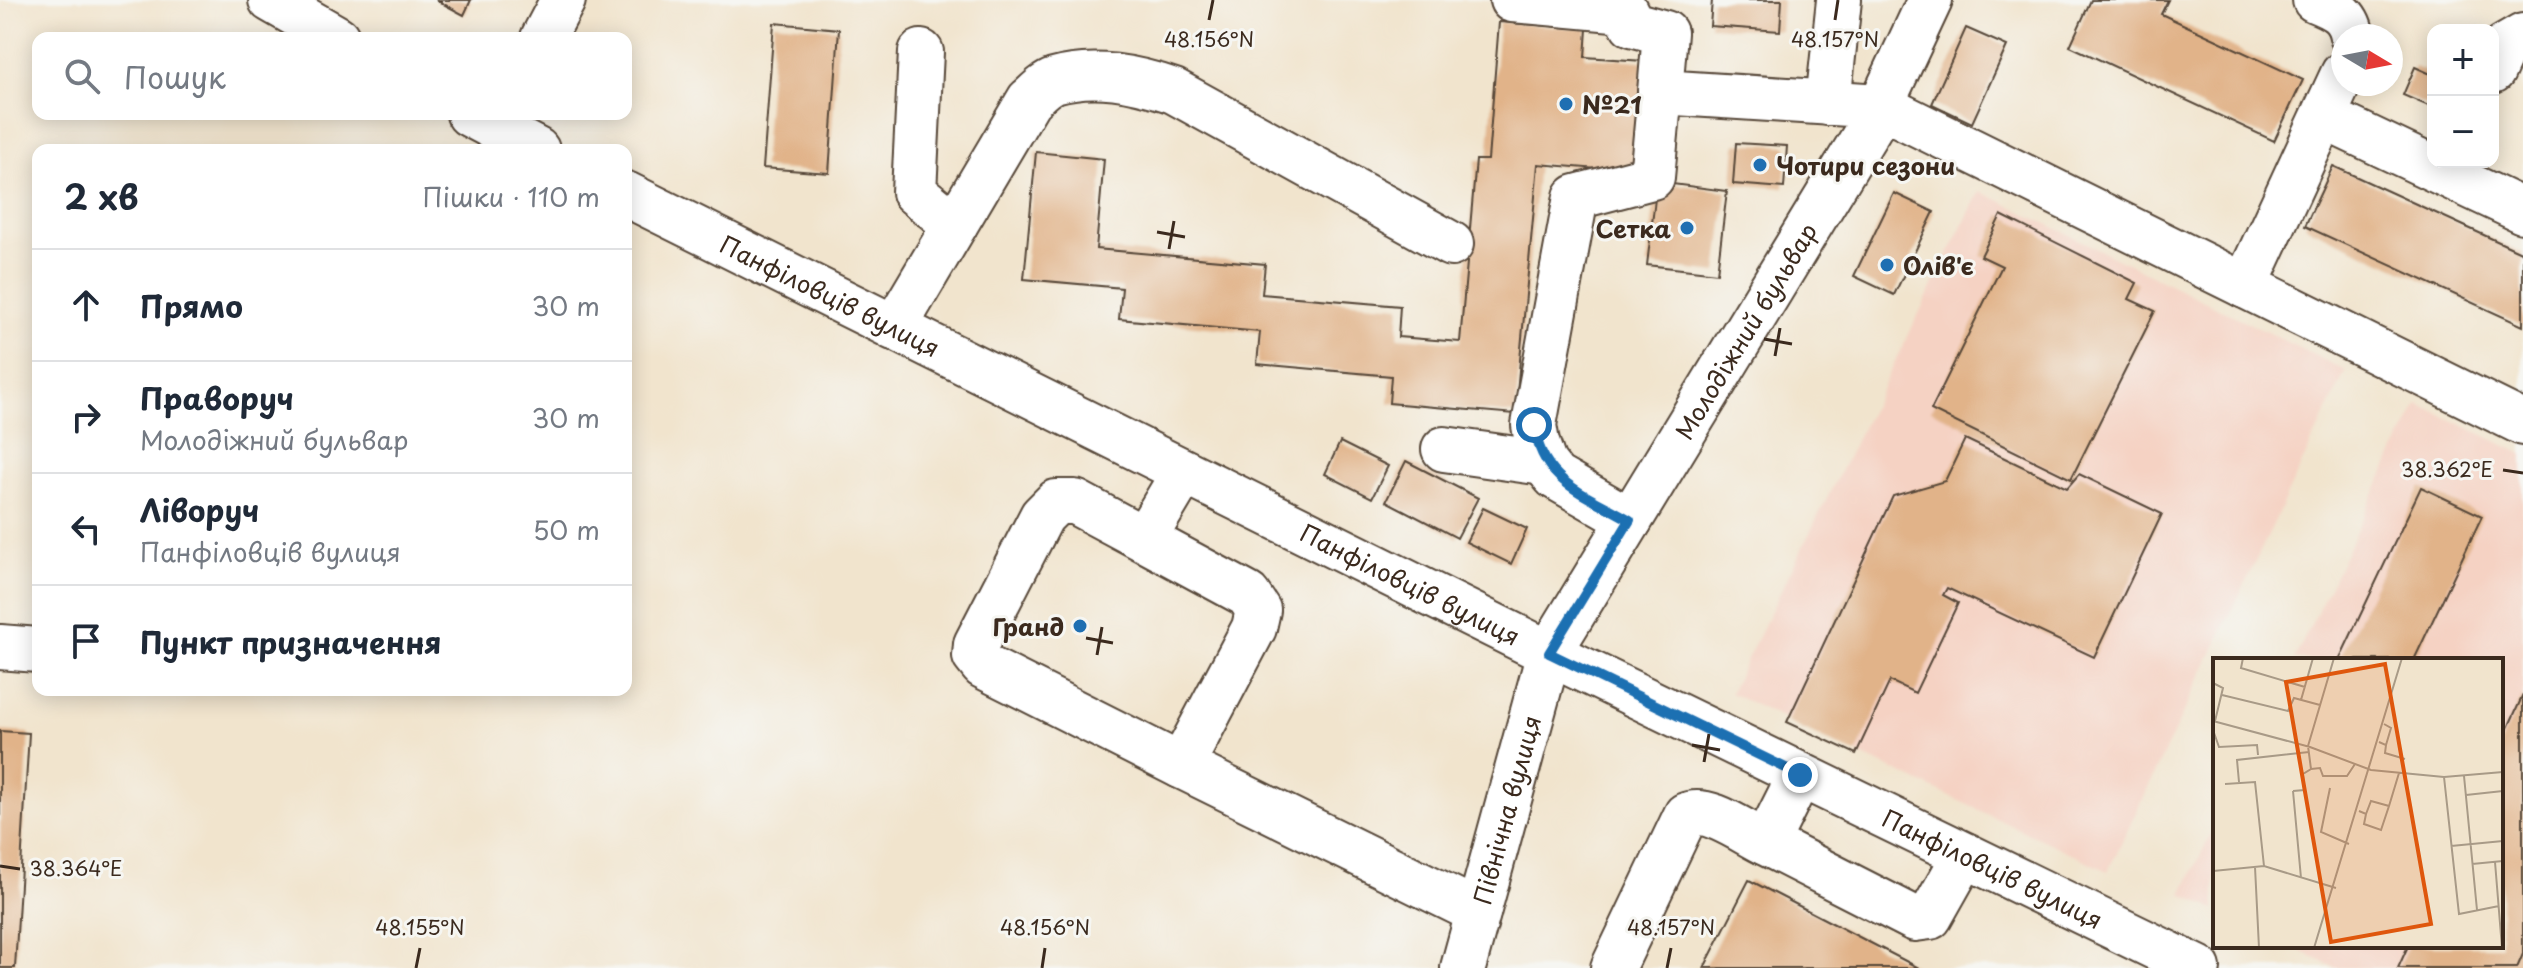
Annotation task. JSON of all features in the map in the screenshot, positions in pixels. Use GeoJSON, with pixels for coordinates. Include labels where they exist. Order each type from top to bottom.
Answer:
{"type":"FeatureCollection","features":[{"type":"Feature","properties":{"kind":"street"},"geometry":{"type":"LineString","coordinates":[[271,0],[327,32]]}},
{"type":"Feature","properties":{"kind":"street"},"geometry":{"type":"LineString","coordinates":[[546,32],[563,0]]}},
{"type":"Feature","properties":{"kind":"street"},"geometry":{"type":"LineString","coordinates":[[1512,0],[1625,10],[1632,24],[1665,33],[1652,177],[1576,197],[1534,425],[1544,463],[1555,477],[1630,520]]}},
{"type":"Feature","properties":{"kind":"street"},"geometry":{"type":"LineString","coordinates":[[1828,103],[1839,0]]}},
{"type":"Feature","properties":{"kind":"street","name":"Молодіжний бульвар"},"geometry":{"type":"LineString","coordinates":[[1549,653],[1881,106],[1930,0]]}},
{"type":"Feature","properties":{"kind":"street"},"geometry":{"type":"LineString","coordinates":[[2315,0],[2337,9],[2350,24]]}},
{"type":"Feature","properties":{"kind":"street"},"geometry":{"type":"LineString","coordinates":[[2499,58],[2504,47],[2523,36]]}},
{"type":"Feature","properties":{"kind":"street"},"geometry":{"type":"LineString","coordinates":[[921,52],[914,192],[955,225]]}},
{"type":"Feature","properties":{"kind":"street"},"geometry":{"type":"LineString","coordinates":[[894,328],[1029,100],[1052,82],[1091,76],[1137,79],[1174,91],[1451,244]]}},
{"type":"Feature","properties":{"kind":"street"},"geometry":{"type":"LineString","coordinates":[[1660,92],[1881,106],[2523,423]]}},
{"type":"Feature","properties":{"kind":"street"},"geometry":{"type":"LineString","coordinates":[[2245,286],[2333,96]]}},
{"type":"Feature","properties":{"kind":"street"},"geometry":{"type":"LineString","coordinates":[[2324,117],[2427,159]]}},
{"type":"Feature","properties":{"kind":"street"},"geometry":{"type":"LineString","coordinates":[[492,120],[528,144]]}},
{"type":"Feature","properties":{"kind":"street"},"geometry":{"type":"LineString","coordinates":[[2450,168],[2523,211]]}},
{"type":"Feature","properties":{"kind":"street","name":"Панфіловців вулиця"},"geometry":{"type":"LineString","coordinates":[[632,197],[1549,653],[2198,968]]}},
{"type":"Feature","properties":{"kind":"street"},"geometry":{"type":"LineString","coordinates":[[1444,449],[1544,463]]}},
{"type":"Feature","properties":{"kind":"street"},"geometry":{"type":"LineString","coordinates":[[1144,539],[1184,472]]}},
{"type":"Feature","properties":{"kind":"street"},"geometry":{"type":"LineString","coordinates":[[1181,766],[1254,628],[1258,610],[1248,595],[1075,502],[1056,502],[1042,516],[976,644],[975,656],[983,666],[1181,766],[1478,912]]}},
{"type":"Feature","properties":{"kind":"street"},"geometry":{"type":"LineString","coordinates":[[0,647],[32,650]]}},
{"type":"Feature","properties":{"kind":"street","name":"Північна вулиця"},"geometry":{"type":"LineString","coordinates":[[1463,968],[1549,653]]}},
{"type":"Feature","properties":{"kind":"street"},"geometry":{"type":"LineString","coordinates":[[1766,843],[1800,775]]}},
{"type":"Feature","properties":{"kind":"street"},"geometry":{"type":"LineString","coordinates":[[1613,968],[1686,815],[1696,811],[1708,814],[1915,919],[1930,917],[1965,855]]}},
{"type":"Feature","properties":{"kind":"shaded area"},"geometry":{"type":"Polygon","coordinates":[[[1980,191],[2346,371],[2108,871],[1730,693],[1980,191]]]}},
{"type":"Feature","properties":{"kind":"shaded area"},"geometry":{"type":"Polygon","coordinates":[[[2418,404],[2523,454],[2523,968],[2336,968],[2294,948],[2503,948],[2503,658],[2295,658],[2418,404]]]}},
{"type":"Feature","properties":{"kind":"shaded area"},"geometry":{"type":"Polygon","coordinates":[[[2213,829],[2213,909],[2182,894],[2213,829]]]}},
{"type":"Feature","properties":{"kind":"building"},"geometry":{"type":"Polygon","coordinates":[[[436,0],[471,0],[464,15],[436,0]]]}},
{"type":"Feature","properties":{"kind":"building"},"geometry":{"type":"Polygon","coordinates":[[[1712,0],[1782,0],[1780,31],[1710,26],[1712,0]]]}},
{"type":"Feature","properties":{"kind":"building"},"geometry":{"type":"Polygon","coordinates":[[[2091,0],[2168,0],[2161,14],[2303,80],[2274,141],[2070,46],[2091,0]]]}},
{"type":"Feature","properties":{"kind":"building"},"geometry":{"type":"Polygon","coordinates":[[[1499,22],[1587,29],[1585,57],[1644,61],[1635,172],[1538,164],[1515,414],[1389,403],[1391,376],[1257,364],[1260,332],[1119,319],[1122,288],[1024,279],[1036,152],[1104,159],[1096,249],[1265,264],[1262,294],[1400,306],[1398,337],[1460,342],[1476,160],[1488,160],[1499,22]]]}},
{"type":"Feature","properties":{"kind":"building"},"geometry":{"type":"Polygon","coordinates":[[[774,23],[839,29],[829,173],[763,168],[774,23]]]}},
{"type":"Feature","properties":{"kind":"building"},"geometry":{"type":"Polygon","coordinates":[[[1966,28],[2007,46],[1972,123],[1932,104],[1966,28]]]}},
{"type":"Feature","properties":{"kind":"building"},"geometry":{"type":"Polygon","coordinates":[[[2415,67],[2427,72],[2427,105],[2403,95],[2415,67]]]}},
{"type":"Feature","properties":{"kind":"building","name":"Чотири сезони"},"geometry":{"type":"Polygon","coordinates":[[[1736,143],[1787,146],[1784,188],[1733,184],[1736,143]]]}},
{"type":"Feature","properties":{"kind":"building"},"geometry":{"type":"Polygon","coordinates":[[[2333,166],[2523,253],[2523,326],[2305,226],[2333,166]]]}},
{"type":"Feature","properties":{"kind":"building","name":"Сетка"},"geometry":{"type":"Polygon","coordinates":[[[1657,182],[1727,191],[1717,273],[1647,265],[1657,182]]]}},
{"type":"Feature","properties":{"kind":"building"},"geometry":{"type":"Polygon","coordinates":[[[1894,193],[1934,212],[1894,295],[1854,276],[1894,193]]]}},
{"type":"Feature","properties":{"kind":"building"},"geometry":{"type":"Polygon","coordinates":[[[2001,215],[2137,283],[2129,299],[2155,311],[2071,479],[1931,410],[2002,266],[1981,256],[2001,215]]]}},
{"type":"Feature","properties":{"kind":"building"},"geometry":{"type":"Polygon","coordinates":[[[1965,439],[2067,488],[2079,474],[2162,514],[2094,657],[1947,588],[1943,595],[1958,603],[1915,693],[1890,681],[1856,754],[1787,722],[1893,496],[1945,481],[1965,439]]]}},
{"type":"Feature","properties":{"kind":"building"},"geometry":{"type":"Polygon","coordinates":[[[1340,442],[1388,466],[1372,498],[1325,474],[1340,442]]]}},
{"type":"Feature","properties":{"kind":"building"},"geometry":{"type":"Polygon","coordinates":[[[1406,461],[1478,498],[1457,538],[1386,501],[1406,461]]]}},
{"type":"Feature","properties":{"kind":"building"},"geometry":{"type":"Polygon","coordinates":[[[2421,487],[2482,516],[2415,658],[2340,658],[2421,487]]]}},
{"type":"Feature","properties":{"kind":"building"},"geometry":{"type":"Polygon","coordinates":[[[1483,508],[1527,529],[1511,564],[1466,542],[1483,508]]]}},
{"type":"Feature","properties":{"kind":"building"},"geometry":{"type":"Polygon","coordinates":[[[2523,695],[2523,954],[2517,968],[2398,968],[2407,948],[2503,948],[2503,739],[2523,695]]]}},
{"type":"Feature","properties":{"kind":"building"},"geometry":{"type":"Polygon","coordinates":[[[0,731],[29,733],[15,968],[0,968],[0,731]]]}},
{"type":"Feature","properties":{"kind":"building"},"geometry":{"type":"Polygon","coordinates":[[[1749,880],[1776,894],[1919,968],[1704,968],[1749,880]]]}},
{"type":"Feature","properties":{"kind":"place","name":"№21"},"geometry":{"type":"Point","coordinates":[1566,104]}},
{"type":"Feature","properties":{"kind":"place","name":"Чотири сезони"},"geometry":{"type":"Point","coordinates":[1760,165]}},
{"type":"Feature","properties":{"kind":"place","name":"Сетка"},"geometry":{"type":"Point","coordinates":[1687,228]}},
{"type":"Feature","properties":{"kind":"place","name":"Олів'є"},"geometry":{"type":"Point","coordinates":[1887,265]}},
{"type":"Feature","properties":{"kind":"place","name":"Гранд"},"geometry":{"type":"Point","coordinates":[1080,626]}},
{"type":"Feature","properties":{"kind":"route"},"geometry":{"type":"LineString","coordinates":[[1534,425],[1544,463],[1555,477],[1630,520],[1549,653],[1800,775]]}}]}
